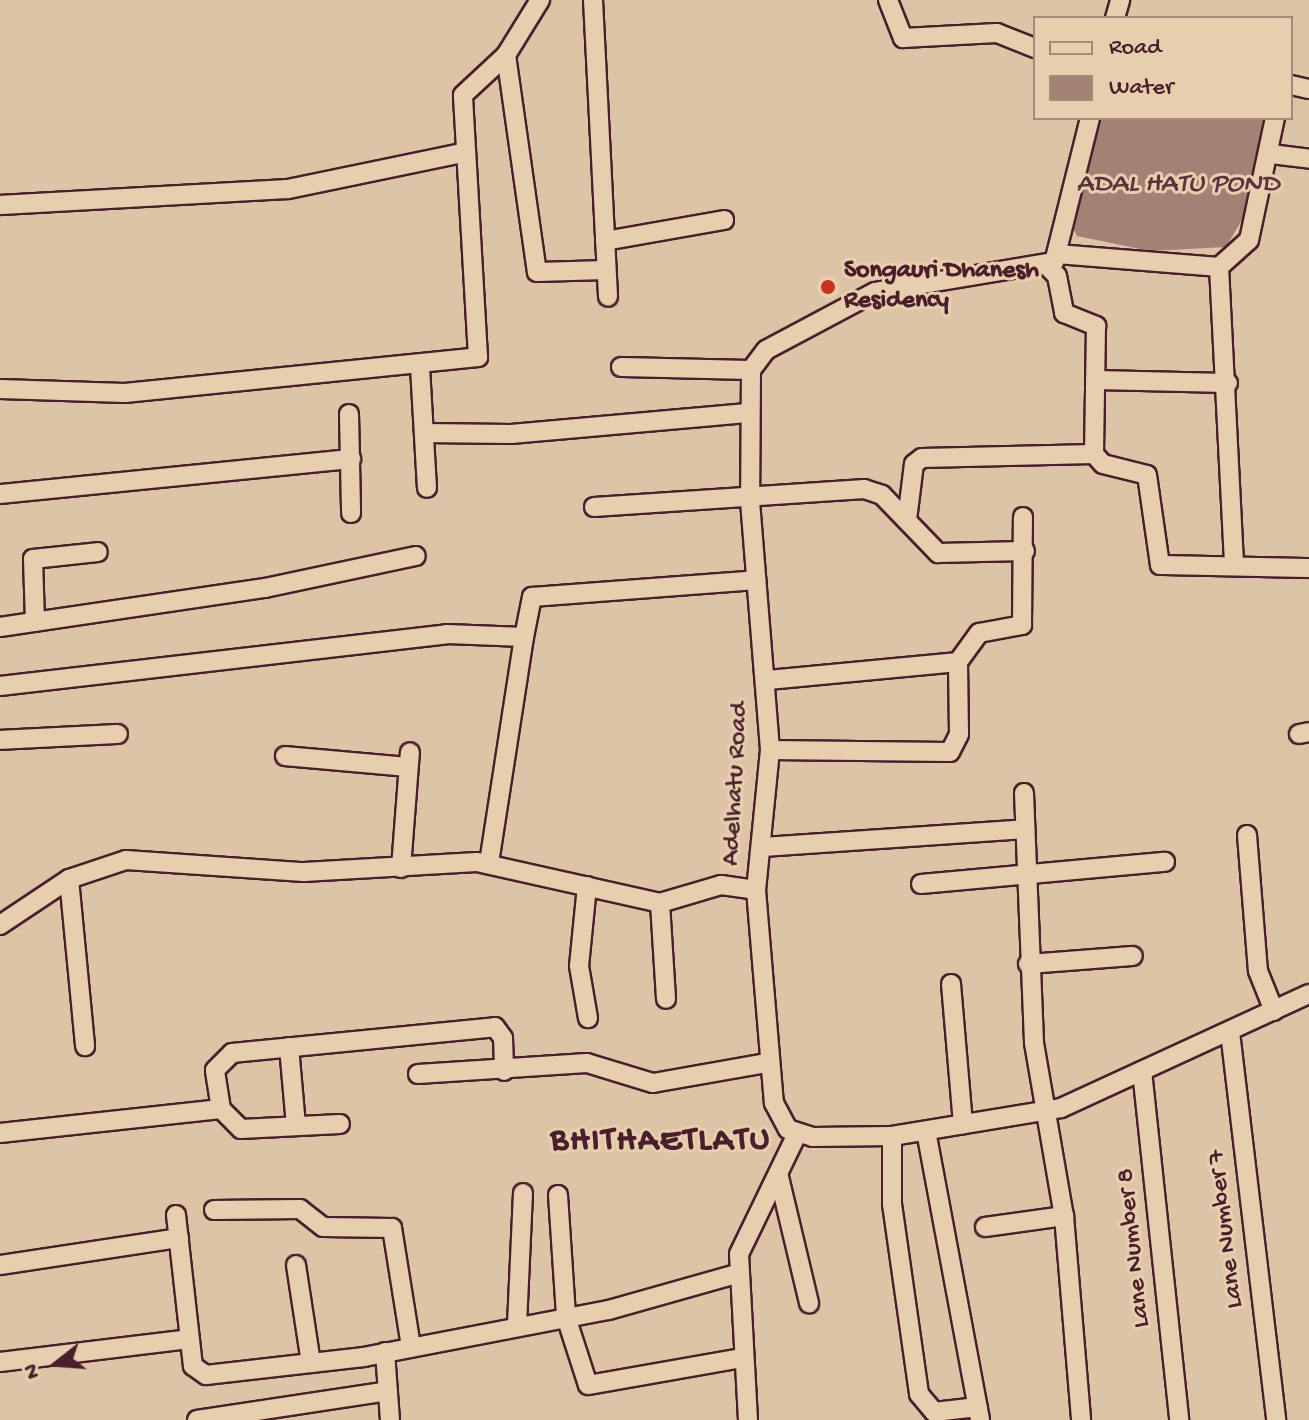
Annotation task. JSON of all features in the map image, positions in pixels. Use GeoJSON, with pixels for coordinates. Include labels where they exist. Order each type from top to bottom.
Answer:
{"type":"FeatureCollection","features":[{"type":"Feature","properties":{"kind":"street"},"geometry":{"type":"LineString","coordinates":[[0,389],[125,393],[308,370],[420,367],[481,353],[462,153],[463,95],[506,55],[540,0]]}},
{"type":"Feature","properties":{"kind":"street"},"geometry":{"type":"LineString","coordinates":[[593,0],[608,297]]}},
{"type":"Feature","properties":{"kind":"street"},"geometry":{"type":"LineString","coordinates":[[888,0],[903,38],[997,33],[1033,47]]}},
{"type":"Feature","properties":{"kind":"street"},"geometry":{"type":"LineString","coordinates":[[506,55],[537,272],[606,270]]}},
{"type":"Feature","properties":{"kind":"street"},"geometry":{"type":"LineString","coordinates":[[1089,120],[1052,260],[1064,313],[1096,326],[1094,454]]}},
{"type":"Feature","properties":{"kind":"street"},"geometry":{"type":"LineString","coordinates":[[621,367],[751,370],[766,350],[875,292],[1052,260],[1219,267],[1249,240],[1271,154],[1275,120]]}},
{"type":"Feature","properties":{"kind":"street"},"geometry":{"type":"LineString","coordinates":[[0,205],[288,189],[462,153]]}},
{"type":"Feature","properties":{"kind":"street"},"geometry":{"type":"LineString","coordinates":[[1271,154],[1309,159]]}},
{"type":"Feature","properties":{"kind":"street"},"geometry":{"type":"LineString","coordinates":[[605,241],[724,220]]}},
{"type":"Feature","properties":{"kind":"street"},"geometry":{"type":"LineString","coordinates":[[1219,267],[1228,383],[1234,565]]}},
{"type":"Feature","properties":{"kind":"street"},"geometry":{"type":"LineString","coordinates":[[420,367],[427,488]]}},
{"type":"Feature","properties":{"kind":"street","name":"Adelhatu Road"},"geometry":{"type":"LineString","coordinates":[[751,370],[747,413],[750,501],[768,680],[770,750],[763,847],[756,890],[767,1063],[774,1103],[797,1134]]}},
{"type":"Feature","properties":{"kind":"street"},"geometry":{"type":"LineString","coordinates":[[1095,380],[1228,383]]}},
{"type":"Feature","properties":{"kind":"street"},"geometry":{"type":"LineString","coordinates":[[424,433],[526,433],[747,413]]}},
{"type":"Feature","properties":{"kind":"street"},"geometry":{"type":"LineString","coordinates":[[349,414],[351,513]]}},
{"type":"Feature","properties":{"kind":"street"},"geometry":{"type":"LineString","coordinates":[[907,520],[914,464],[922,458],[1094,454],[1147,475],[1160,565],[1309,568]]}},
{"type":"Feature","properties":{"kind":"street"},"geometry":{"type":"LineString","coordinates":[[0,494],[351,459]]}},
{"type":"Feature","properties":{"kind":"street"},"geometry":{"type":"LineString","coordinates":[[594,507],[750,501],[864,489],[882,495],[907,520],[925,546],[951,557],[1025,551]]}},
{"type":"Feature","properties":{"kind":"street"},"geometry":{"type":"LineString","coordinates":[[770,750],[950,752],[959,734],[958,662],[979,633],[1025,622],[1023,517]]}},
{"type":"Feature","properties":{"kind":"street"},"geometry":{"type":"LineString","coordinates":[[35,622],[33,559],[98,552]]}},
{"type":"Feature","properties":{"kind":"street"},"geometry":{"type":"LineString","coordinates":[[0,627],[265,588],[416,556]]}},
{"type":"Feature","properties":{"kind":"street"},"geometry":{"type":"LineString","coordinates":[[489,864],[532,597],[756,580]]}},
{"type":"Feature","properties":{"kind":"street"},"geometry":{"type":"LineString","coordinates":[[0,686],[447,634],[524,637]]}},
{"type":"Feature","properties":{"kind":"street"},"geometry":{"type":"LineString","coordinates":[[768,680],[958,662]]}},
{"type":"Feature","properties":{"kind":"street"},"geometry":{"type":"LineString","coordinates":[[0,740],[118,734]]}},
{"type":"Feature","properties":{"kind":"street"},"geometry":{"type":"LineString","coordinates":[[285,756],[409,759],[401,868]]}},
{"type":"Feature","properties":{"kind":"street"},"geometry":{"type":"LineString","coordinates":[[1024,793],[1028,964],[1043,1111],[1064,1216],[1081,1420]]}},
{"type":"Feature","properties":{"kind":"street"},"geometry":{"type":"LineString","coordinates":[[763,847],[1025,829]]}},
{"type":"Feature","properties":{"kind":"street"},"geometry":{"type":"LineString","coordinates":[[1247,835],[1258,971],[1274,1011]]}},
{"type":"Feature","properties":{"kind":"street"},"geometry":{"type":"LineString","coordinates":[[0,925],[69,879],[126,860],[304,872],[489,864],[660,903],[721,885],[756,890]]}},
{"type":"Feature","properties":{"kind":"street"},"geometry":{"type":"LineString","coordinates":[[921,884],[1165,862]]}},
{"type":"Feature","properties":{"kind":"street"},"geometry":{"type":"LineString","coordinates":[[69,879],[85,1046]]}},
{"type":"Feature","properties":{"kind":"street"},"geometry":{"type":"LineString","coordinates":[[587,886],[579,966],[588,1018]]}},
{"type":"Feature","properties":{"kind":"street"},"geometry":{"type":"LineString","coordinates":[[660,903],[666,999]]}},
{"type":"Feature","properties":{"kind":"street"},"geometry":{"type":"LineString","coordinates":[[1028,964],[1133,956]]}},
{"type":"Feature","properties":{"kind":"street"},"geometry":{"type":"LineString","coordinates":[[951,984],[963,1124]]}},
{"type":"Feature","properties":{"kind":"street"},"geometry":{"type":"LineString","coordinates":[[748,1420],[736,1274],[747,1234],[779,1177],[797,1134],[892,1136],[1043,1111],[1142,1071],[1309,994]]}},
{"type":"Feature","properties":{"kind":"street"},"geometry":{"type":"LineString","coordinates":[[340,1124],[234,1128],[221,1109],[215,1070],[222,1057],[289,1047],[495,1027],[503,1038],[504,1071]]}},
{"type":"Feature","properties":{"kind":"street","name":"Lane Number 7"},"geometry":{"type":"LineString","coordinates":[[1230,1032],[1276,1420]]}},
{"type":"Feature","properties":{"kind":"street"},"geometry":{"type":"LineString","coordinates":[[289,1047],[296,1126]]}},
{"type":"Feature","properties":{"kind":"street"},"geometry":{"type":"LineString","coordinates":[[418,1074],[504,1071],[587,1063],[653,1083],[767,1063]]}},
{"type":"Feature","properties":{"kind":"street","name":"Lane Number 8"},"geometry":{"type":"LineString","coordinates":[[1142,1071],[1179,1420]]}},
{"type":"Feature","properties":{"kind":"street"},"geometry":{"type":"LineString","coordinates":[[0,1133],[221,1109]]}},
{"type":"Feature","properties":{"kind":"street"},"geometry":{"type":"LineString","coordinates":[[892,1136],[892,1204],[919,1394],[934,1412],[979,1414],[926,1131]]}},
{"type":"Feature","properties":{"kind":"street"},"geometry":{"type":"LineString","coordinates":[[779,1177],[809,1303]]}},
{"type":"Feature","properties":{"kind":"street"},"geometry":{"type":"LineString","coordinates":[[517,1325],[523,1193]]}},
{"type":"Feature","properties":{"kind":"street"},"geometry":{"type":"LineString","coordinates":[[558,1195],[566,1317],[588,1385],[741,1358]]}},
{"type":"Feature","properties":{"kind":"street"},"geometry":{"type":"LineString","coordinates":[[214,1210],[300,1209],[323,1227],[392,1228],[411,1347]]}},
{"type":"Feature","properties":{"kind":"street"},"geometry":{"type":"LineString","coordinates":[[176,1215],[189,1339],[199,1374],[385,1352],[566,1317],[736,1274]]}},
{"type":"Feature","properties":{"kind":"street"},"geometry":{"type":"LineString","coordinates":[[985,1227],[1064,1216]]}},
{"type":"Feature","properties":{"kind":"street"},"geometry":{"type":"LineString","coordinates":[[0,1265],[179,1238]]}},
{"type":"Feature","properties":{"kind":"street"},"geometry":{"type":"LineString","coordinates":[[296,1265],[311,1363]]}},
{"type":"Feature","properties":{"kind":"street"},"geometry":{"type":"LineString","coordinates":[[0,1362],[189,1339]]}},
{"type":"Feature","properties":{"kind":"street"},"geometry":{"type":"LineString","coordinates":[[385,1352],[390,1420]]}},
{"type":"Feature","properties":{"kind":"street"},"geometry":{"type":"LineString","coordinates":[[197,1420],[388,1391]]}},
{"type":"Feature","properties":{"kind":"water","name":"ADAL HATU POND"},"geometry":{"type":"Polygon","coordinates":[[[1098,120],[1267,120],[1246,213],[1226,247],[1150,251],[1077,236],[1071,224],[1098,120]]]}},
{"type":"Feature","properties":{"kind":"place","name":"Songauri Dhanesh Residency"},"geometry":{"type":"Point","coordinates":[828,287]}},
{"type":"Feature","properties":{"kind":"district","name":"BHITHAETLATU"},"geometry":{"type":"Point","coordinates":[661,1143]}}]}
